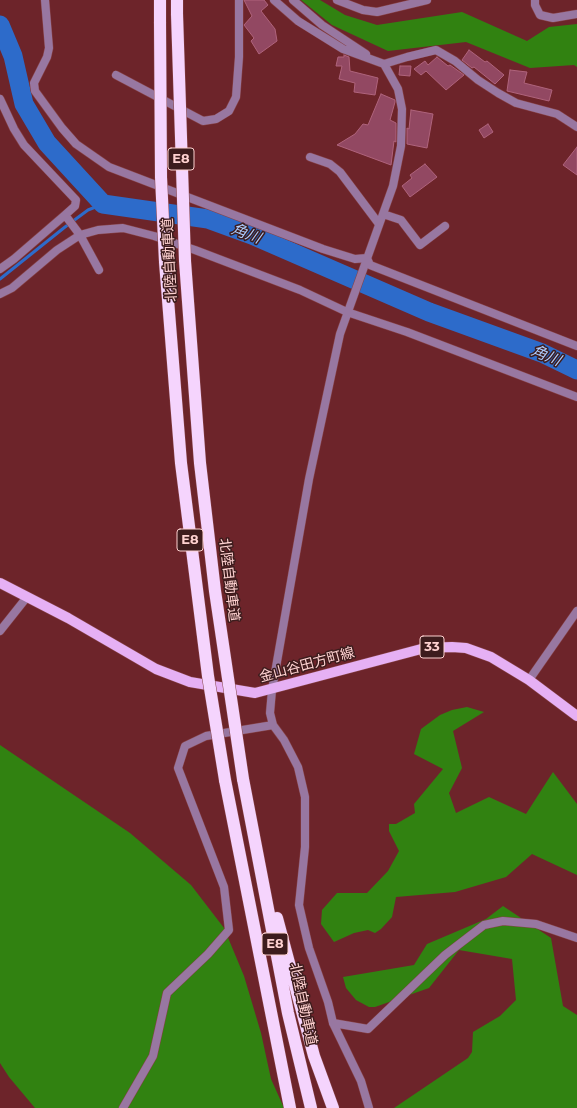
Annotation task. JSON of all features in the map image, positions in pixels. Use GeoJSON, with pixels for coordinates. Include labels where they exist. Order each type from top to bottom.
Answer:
{"type":"FeatureCollection","features":[{"type":"Feature","properties":{"kind":"highway","name":"北陸自動車道"},"geometry":{"type":"LineString","coordinates":[[160,0],[161,177],[165,262],[180,456],[205,661],[225,780],[280,1067],[290,1108]]}},
{"type":"Feature","properties":{"kind":"highway","name":"北陸自動車道"},"geometry":{"type":"LineString","coordinates":[[177,0],[185,261],[200,455],[217,606],[243,779],[288,1013],[311,1108]]}},
{"type":"Feature","properties":{"kind":"highway"},"geometry":{"type":"LineString","coordinates":[[249,809],[314,1056],[333,1108]]}},
{"type":"Feature","properties":{"kind":"main road","name":"金山谷田方町線"},"geometry":{"type":"LineString","coordinates":[[0,583],[68,618],[156,669],[176,678],[240,692],[255,693],[272,690],[425,648],[452,646],[466,648],[491,657],[529,680],[577,716]]}},
{"type":"Feature","properties":{"kind":"street"},"geometry":{"type":"LineString","coordinates":[[45,0],[49,48],[47,57],[34,83],[35,91],[62,128],[76,144],[109,167],[324,249],[355,259],[366,259]]}},
{"type":"Feature","properties":{"kind":"street"},"geometry":{"type":"LineString","coordinates":[[116,75],[203,120],[216,119],[229,111],[236,97],[239,57],[239,0]]}},
{"type":"Feature","properties":{"kind":"street"},"geometry":{"type":"LineString","coordinates":[[274,0],[298,21],[343,50],[384,64],[436,50],[455,61],[498,93],[516,103],[557,114],[577,127]]}},
{"type":"Feature","properties":{"kind":"street"},"geometry":{"type":"LineString","coordinates":[[293,0],[322,25],[373,60]]}},
{"type":"Feature","properties":{"kind":"street"},"geometry":{"type":"LineString","coordinates":[[337,0],[363,10],[378,12],[427,0]]}},
{"type":"Feature","properties":{"kind":"street"},"geometry":{"type":"LineString","coordinates":[[535,0],[535,6],[540,15],[553,18],[577,14]]}},
{"type":"Feature","properties":{"kind":"street"},"geometry":{"type":"LineString","coordinates":[[366,1107],[361,1081],[333,1023],[328,1002],[309,948],[300,905],[305,847],[305,797],[298,767],[284,740],[273,725],[270,713],[272,690],[309,479],[340,334],[393,186],[401,146],[402,109],[398,89],[384,64]]}},
{"type":"Feature","properties":{"kind":"street"},"geometry":{"type":"LineString","coordinates":[[0,99],[14,129],[24,145],[76,200],[75,206],[14,259],[0,269]]}},
{"type":"Feature","properties":{"kind":"street"},"geometry":{"type":"LineString","coordinates":[[310,156],[330,164],[340,172],[379,224]]}},
{"type":"Feature","properties":{"kind":"street"},"geometry":{"type":"LineString","coordinates":[[383,214],[401,220],[420,245],[445,226]]}},
{"type":"Feature","properties":{"kind":"street"},"geometry":{"type":"LineString","coordinates":[[65,215],[80,235],[99,270]]}},
{"type":"Feature","properties":{"kind":"street"},"geometry":{"type":"LineString","coordinates":[[0,294],[12,288],[57,250],[80,235],[98,230],[123,228],[154,236],[195,250],[577,397]]}},
{"type":"Feature","properties":{"kind":"street"},"geometry":{"type":"LineString","coordinates":[[366,259],[370,265],[577,346]]}},
{"type":"Feature","properties":{"kind":"street"},"geometry":{"type":"LineString","coordinates":[[0,631],[27,597]]}},
{"type":"Feature","properties":{"kind":"street"},"geometry":{"type":"LineString","coordinates":[[529,680],[577,611]]}},
{"type":"Feature","properties":{"kind":"street"},"geometry":{"type":"LineString","coordinates":[[124,1108],[154,1056],[167,993],[208,954],[229,930],[224,888],[178,768],[185,746],[206,736],[273,725]]}},
{"type":"Feature","properties":{"kind":"street"},"geometry":{"type":"LineString","coordinates":[[333,1023],[368,1029],[445,955],[484,925],[503,921],[536,924],[577,938]]}},
{"type":"Feature","properties":{"kind":"green space"},"geometry":{"type":"Polygon","coordinates":[[[301,0],[320,0],[345,15],[377,25],[462,12],[527,41],[549,27],[577,24],[577,67],[574,65],[530,68],[466,42],[388,51],[332,25],[301,0]]]}},
{"type":"Feature","properties":{"kind":"green space"},"geometry":{"type":"Polygon","coordinates":[[[467,707],[484,712],[453,731],[462,768],[449,793],[456,813],[489,797],[526,814],[553,772],[577,804],[577,875],[532,854],[506,877],[455,892],[396,897],[392,917],[381,929],[375,933],[368,930],[354,933],[334,942],[321,924],[322,910],[337,893],[367,893],[388,871],[399,851],[389,831],[389,824],[396,824],[415,813],[414,804],[443,769],[414,754],[421,729],[440,715],[452,710],[467,707]]]}},
{"type":"Feature","properties":{"kind":"green space"},"geometry":{"type":"Polygon","coordinates":[[[0,745],[130,833],[191,885],[224,928],[244,976],[261,1033],[271,1079],[284,1108],[35,1108],[9,1077],[0,1063],[0,745]]]}},
{"type":"Feature","properties":{"kind":"green space"},"geometry":{"type":"Polygon","coordinates":[[[503,906],[551,938],[563,1006],[577,1015],[577,1108],[394,1108],[468,1058],[472,1052],[473,1032],[500,1016],[516,1000],[512,959],[459,950],[429,988],[375,1007],[369,1007],[356,1000],[346,988],[343,977],[414,965],[427,944],[486,919],[503,906]]]}},
{"type":"Feature","properties":{"kind":"building"},"geometry":{"type":"Polygon","coordinates":[[[244,0],[264,0],[268,5],[261,11],[275,29],[277,41],[259,54],[251,41],[254,38],[244,25],[252,16],[244,0]]]}},
{"type":"Feature","properties":{"kind":"building"},"geometry":{"type":"Polygon","coordinates":[[[469,50],[485,62],[487,61],[504,75],[495,84],[474,67],[472,68],[462,60],[469,50]]]}},
{"type":"Feature","properties":{"kind":"building"},"geometry":{"type":"Polygon","coordinates":[[[344,55],[349,57],[350,71],[378,78],[375,95],[354,92],[355,83],[339,79],[342,66],[336,66],[338,57],[344,57],[344,55]]]}},
{"type":"Feature","properties":{"kind":"building"},"geometry":{"type":"Polygon","coordinates":[[[437,57],[448,66],[450,65],[464,75],[446,90],[426,71],[421,75],[414,69],[425,61],[428,65],[437,57]]]}},
{"type":"Feature","properties":{"kind":"building"},"geometry":{"type":"Polygon","coordinates":[[[400,66],[411,66],[410,76],[399,75],[400,66]]]}},
{"type":"Feature","properties":{"kind":"building"},"geometry":{"type":"Polygon","coordinates":[[[510,70],[527,72],[524,83],[552,90],[549,101],[507,91],[510,70]]]}},
{"type":"Feature","properties":{"kind":"building"},"geometry":{"type":"Polygon","coordinates":[[[381,94],[395,100],[390,120],[396,123],[396,142],[394,141],[391,165],[337,145],[355,134],[363,124],[368,125],[381,94]]]}},
{"type":"Feature","properties":{"kind":"building"},"geometry":{"type":"Polygon","coordinates":[[[411,110],[433,114],[427,148],[407,144],[407,128],[409,129],[411,110]]]}},
{"type":"Feature","properties":{"kind":"building"},"geometry":{"type":"Polygon","coordinates":[[[488,124],[493,132],[484,138],[479,130],[488,124]]]}},
{"type":"Feature","properties":{"kind":"building"},"geometry":{"type":"Polygon","coordinates":[[[577,147],[577,175],[563,165],[577,147]]]}},
{"type":"Feature","properties":{"kind":"building"},"geometry":{"type":"Polygon","coordinates":[[[425,164],[437,177],[410,197],[402,186],[412,178],[410,175],[425,164]]]}},
{"type":"Feature","properties":{"kind":"waterway","name":"角川"},"geometry":{"type":"LineString","coordinates":[[0,25],[13,56],[24,104],[47,143],[103,204],[208,219],[252,235],[429,312],[542,353],[577,370]]}},
{"type":"Feature","properties":{"kind":"waterway"},"geometry":{"type":"LineString","coordinates":[[0,279],[88,210],[103,204]]}}]}
